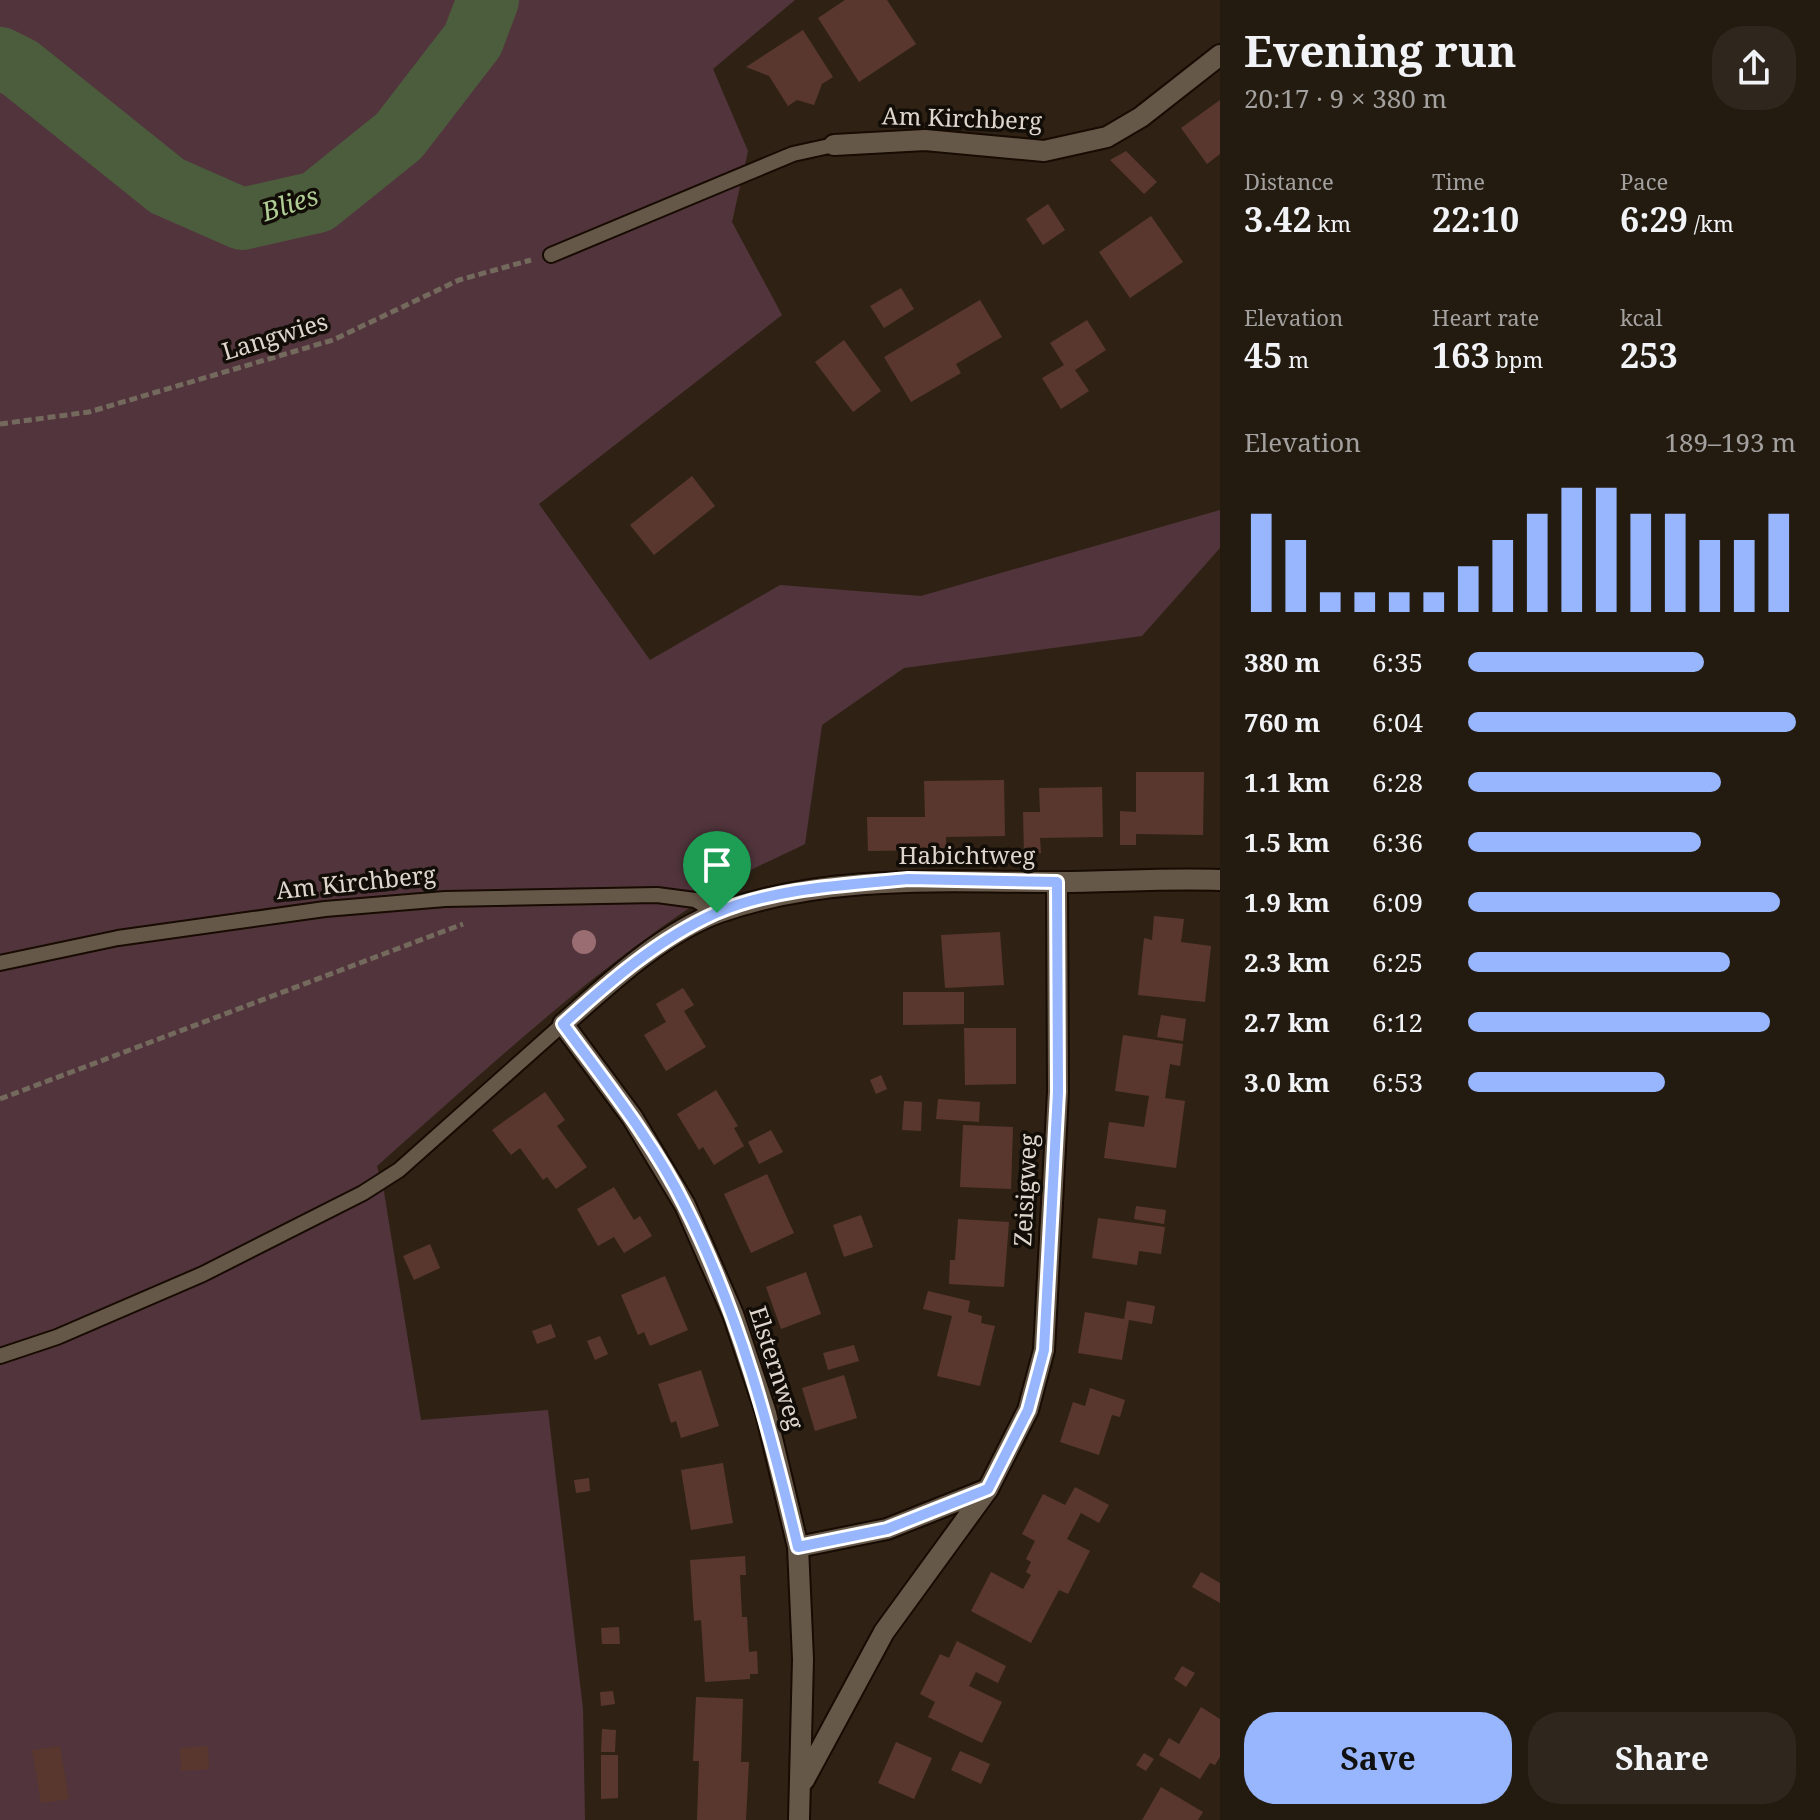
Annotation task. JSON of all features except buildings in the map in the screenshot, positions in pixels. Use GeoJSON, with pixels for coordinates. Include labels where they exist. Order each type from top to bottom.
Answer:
{"type":"FeatureCollection","features":[{"type":"Feature","properties":{"kind":"street","name":"Am Kirchberg"},"geometry":{"type":"LineString","coordinates":[[834,145],[925,140],[1044,151],[1107,137],[1141,117],[1220,55]]}},
{"type":"Feature","properties":{"kind":"street","name":"Habichtweg"},"geometry":{"type":"LineString","coordinates":[[563,1024],[608,983],[667,940],[717,913],[802,889],[908,879],[1057,882],[1220,880]]}},
{"type":"Feature","properties":{"kind":"street","name":"Zeisigweg"},"geometry":{"type":"LineString","coordinates":[[802,1785],[884,1632],[988,1489],[1028,1410],[1044,1350],[1058,1092],[1057,882]]}},
{"type":"Feature","properties":{"kind":"street","name":"Elsternweg"},"geometry":{"type":"LineString","coordinates":[[563,1024],[632,1117],[685,1205],[733,1314],[761,1399],[798,1547],[803,1659],[799,1820]]}},
{"type":"Feature","properties":{"kind":"street"},"geometry":{"type":"LineString","coordinates":[[798,1547],[887,1529],[988,1489]]}},
{"type":"Feature","properties":{"kind":"lane","name":"Am Kirchberg"},"geometry":{"type":"LineString","coordinates":[[551,255],[793,154],[834,145]]}},
{"type":"Feature","properties":{"kind":"lane","name":"Am Kirchberg"},"geometry":{"type":"LineString","coordinates":[[0,963],[118,938],[325,909],[445,899],[657,895],[695,900],[717,913]]}},
{"type":"Feature","properties":{"kind":"lane"},"geometry":{"type":"LineString","coordinates":[[0,1356],[57,1337],[203,1274],[363,1193],[399,1170],[563,1024]]}},
{"type":"Feature","properties":{"kind":"path","name":"Langwies"},"geometry":{"type":"LineString","coordinates":[[0,424],[89,412],[333,340],[459,280],[551,255]]}},
{"type":"Feature","properties":{"kind":"path"},"geometry":{"type":"LineString","coordinates":[[0,1099],[465,923]]}},
{"type":"Feature","properties":{"kind":"shaded area"},"geometry":{"type":"Polygon","coordinates":[[[0,0],[795,0],[713,69],[748,151],[732,222],[782,315],[539,504],[650,660],[780,585],[921,596],[1220,510],[1220,548],[1142,636],[904,668],[822,725],[805,844],[733,880],[631,949],[544,1019],[377,1166],[384,1192],[421,1420],[548,1410],[583,1709],[585,1820],[0,1820],[0,0]]]}},
{"type":"Feature","properties":{"kind":"waterway","name":"Blies"},"geometry":{"type":"LineString","coordinates":[[0,58],[20,68],[167,186],[242,219],[317,202],[399,136],[473,40],[488,0]]}},
{"type":"Feature","properties":{"kind":"route"},"geometry":{"type":"LineString","coordinates":[[908,879],[1057,882],[1058,1092],[1044,1350],[1028,1410],[988,1489],[887,1529],[798,1547],[766,1413],[733,1314],[685,1205],[632,1117],[563,1024],[608,983],[667,940],[717,913],[802,889],[908,879]]}}]}
